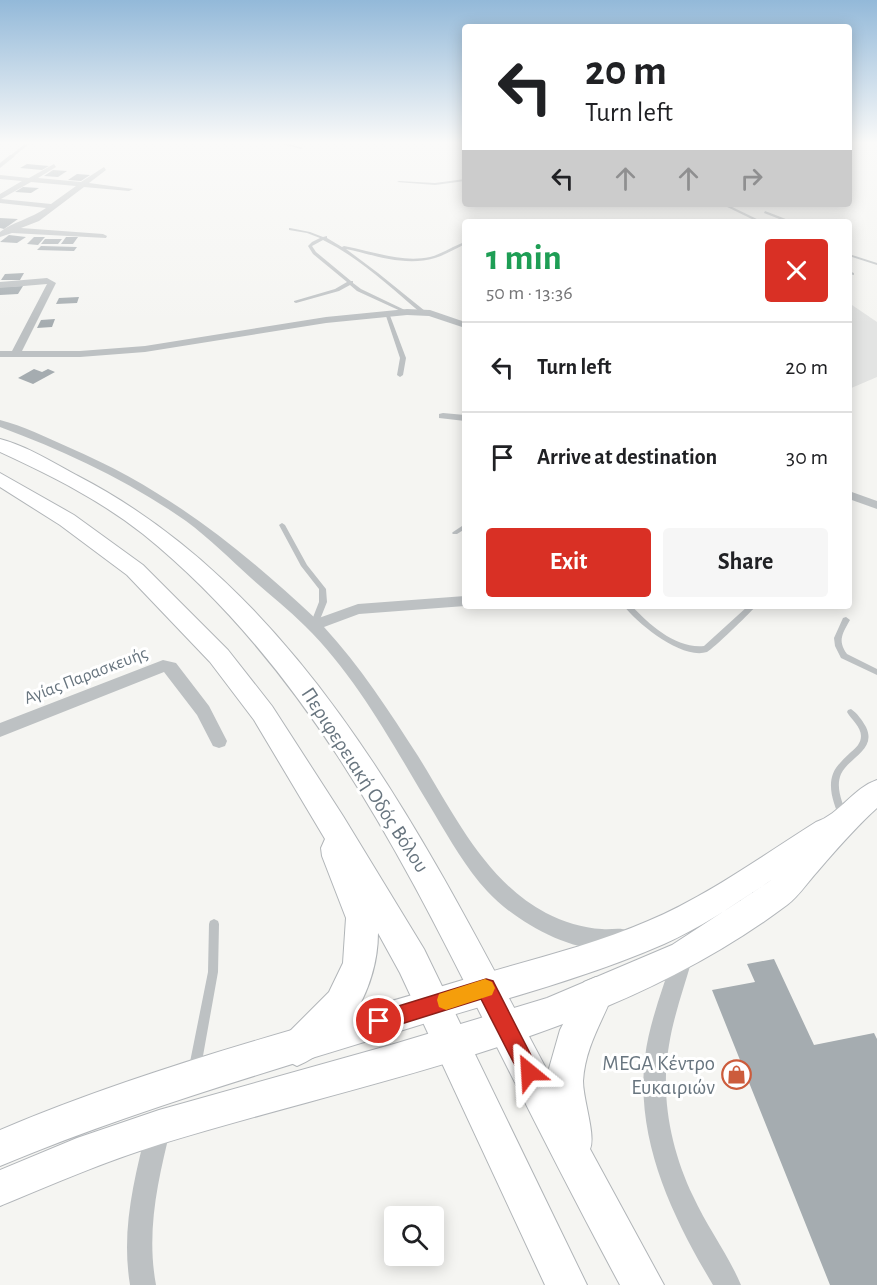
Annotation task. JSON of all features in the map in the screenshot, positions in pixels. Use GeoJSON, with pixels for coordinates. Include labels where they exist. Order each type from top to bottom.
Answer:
{"type":"FeatureCollection","features":[{"type":"Feature","properties":{"kind":"main road","name":"Περιφερειακή Οδός Βόλου"},"geometry":{"type":"LineString","coordinates":[[0,446],[58,472],[129,514],[173,548],[236,605],[299,680],[364,770],[418,858],[584,1179],[643,1285]]}},
{"type":"Feature","properties":{"kind":"main road"},"geometry":{"type":"LineString","coordinates":[[0,479],[43,504],[112,551],[185,618],[219,656],[263,713],[391,922],[433,1004],[566,1285]]}},
{"type":"Feature","properties":{"kind":"main road"},"geometry":{"type":"LineString","coordinates":[[297,1048],[328,1022],[355,981],[359,969],[362,921],[337,858],[333,825]]}},
{"type":"Feature","properties":{"kind":"main road"},"geometry":{"type":"LineString","coordinates":[[584,1179],[568,1120],[565,1085],[572,1040],[583,1015],[596,994]]}},
{"type":"Feature","properties":{"kind":"street"},"geometry":{"type":"LineString","coordinates":[[35,204],[50,206]]}},
{"type":"Feature","properties":{"kind":"street"},"geometry":{"type":"LineString","coordinates":[[2,232],[34,220],[53,204]]}},
{"type":"Feature","properties":{"kind":"street"},"geometry":{"type":"LineString","coordinates":[[2,232],[103,236]]}},
{"type":"Feature","properties":{"kind":"street"},"geometry":{"type":"LineString","coordinates":[[0,285],[51,282],[15,354]]}},
{"type":"Feature","properties":{"kind":"street"},"geometry":{"type":"LineString","coordinates":[[1,354],[145,349],[304,323],[407,312],[423,312],[462,324]]}},
{"type":"Feature","properties":{"kind":"street"},"geometry":{"type":"LineString","coordinates":[[443,416],[462,418]]}},
{"type":"Feature","properties":{"kind":"street"},"geometry":{"type":"LineString","coordinates":[[0,423],[101,467],[190,518],[314,626],[343,660],[391,729],[476,863],[503,894],[538,918],[588,937],[612,940],[655,933]]}},
{"type":"Feature","properties":{"kind":"street"},"geometry":{"type":"LineString","coordinates":[[852,498],[877,505]]}},
{"type":"Feature","properties":{"kind":"street"},"geometry":{"type":"LineString","coordinates":[[314,626],[358,609],[462,601]]}},
{"type":"Feature","properties":{"kind":"street","name":"Αγίας Παρασκευής"},"geometry":{"type":"LineString","coordinates":[[0,730],[163,666],[171,667],[202,711],[219,741]]}},
{"type":"Feature","properties":{"kind":"street"},"geometry":{"type":"LineString","coordinates":[[0,1188],[159,1127],[452,1044],[548,1014],[684,956],[779,894],[845,820],[877,791]]}},
{"type":"Feature","properties":{"kind":"street"},"geometry":{"type":"LineString","coordinates":[[0,1148],[53,1125],[193,1078],[297,1048],[600,953],[655,933],[714,901],[845,820]]}},
{"type":"Feature","properties":{"kind":"street"},"geometry":{"type":"LineString","coordinates":[[684,956],[656,1055],[656,1117],[667,1167],[684,1210],[728,1285]]}},
{"type":"Feature","properties":{"kind":"street"},"geometry":{"type":"LineString","coordinates":[[143,1285],[138,1255],[139,1227],[159,1127]]}},
{"type":"Feature","properties":{"kind":"lane"},"geometry":{"type":"LineString","coordinates":[[729,207],[755,219]]}},
{"type":"Feature","properties":{"kind":"lane"},"geometry":{"type":"LineString","coordinates":[[765,212],[782,219]]}},
{"type":"Feature","properties":{"kind":"lane"},"geometry":{"type":"LineString","coordinates":[[290,229],[305,230],[326,237],[342,247],[423,312]]}},
{"type":"Feature","properties":{"kind":"lane"},"geometry":{"type":"LineString","coordinates":[[326,237],[310,246],[314,253],[371,297],[407,312]]}},
{"type":"Feature","properties":{"kind":"lane"},"geometry":{"type":"LineString","coordinates":[[342,247],[389,257],[422,260],[441,255],[462,244]]}},
{"type":"Feature","properties":{"kind":"lane"},"geometry":{"type":"LineString","coordinates":[[852,256],[877,264]]}},
{"type":"Feature","properties":{"kind":"lane"},"geometry":{"type":"LineString","coordinates":[[296,302],[337,290],[351,282]]}},
{"type":"Feature","properties":{"kind":"lane"},"geometry":{"type":"LineString","coordinates":[[387,314],[403,358],[400,375]]}},
{"type":"Feature","properties":{"kind":"lane"},"geometry":{"type":"LineString","coordinates":[[282,525],[304,566],[322,589],[323,602],[314,626]]}},
{"type":"Feature","properties":{"kind":"lane"},"geometry":{"type":"LineString","coordinates":[[455,533],[462,528]]}},
{"type":"Feature","properties":{"kind":"lane"},"geometry":{"type":"LineString","coordinates":[[631,609],[658,633],[686,648],[699,651],[706,649],[749,609]]}},
{"type":"Feature","properties":{"kind":"lane"},"geometry":{"type":"LineString","coordinates":[[846,620],[836,641],[841,652],[877,672]]}},
{"type":"Feature","properties":{"kind":"lane"},"geometry":{"type":"LineString","coordinates":[[845,820],[836,802],[836,774],[840,765],[860,748],[865,738],[862,728],[851,712]]}},
{"type":"Feature","properties":{"kind":"lane"},"geometry":{"type":"LineString","coordinates":[[193,1078],[211,990],[215,956],[214,924]]}},
{"type":"Feature","properties":{"kind":"shaded area"},"geometry":{"type":"Polygon","coordinates":[[[852,305],[877,322],[877,377],[852,388],[852,305]]]}},
{"type":"Feature","properties":{"kind":"building"},"geometry":{"type":"Polygon","coordinates":[[[0,218],[18,219],[4,229],[0,228],[0,218]]]}},
{"type":"Feature","properties":{"kind":"building"},"geometry":{"type":"Polygon","coordinates":[[[9,235],[26,237],[17,243],[0,242],[9,235]]]}},
{"type":"Feature","properties":{"kind":"building"},"geometry":{"type":"Polygon","coordinates":[[[34,237],[45,237],[38,245],[27,244],[34,237]]]}},
{"type":"Feature","properties":{"kind":"building"},"geometry":{"type":"Polygon","coordinates":[[[66,237],[78,237],[73,244],[61,244],[66,237]]]}},
{"type":"Feature","properties":{"kind":"building"},"geometry":{"type":"Polygon","coordinates":[[[45,239],[62,239],[58,244],[41,244],[45,239]]]}},
{"type":"Feature","properties":{"kind":"building"},"geometry":{"type":"Polygon","coordinates":[[[41,246],[77,247],[74,251],[37,250],[41,246]]]}},
{"type":"Feature","properties":{"kind":"building"},"geometry":{"type":"Polygon","coordinates":[[[24,273],[20,280],[1,280],[5,274],[24,273]]]}},
{"type":"Feature","properties":{"kind":"building"},"geometry":{"type":"Polygon","coordinates":[[[23,286],[18,294],[0,295],[0,287],[23,286]]]}},
{"type":"Feature","properties":{"kind":"building"},"geometry":{"type":"Polygon","coordinates":[[[79,297],[77,303],[56,304],[59,298],[79,297]]]}},
{"type":"Feature","properties":{"kind":"building"},"geometry":{"type":"Polygon","coordinates":[[[55,319],[52,327],[37,328],[41,320],[55,319]]]}},
{"type":"Feature","properties":{"kind":"building"},"geometry":{"type":"Polygon","coordinates":[[[34,369],[42,372],[48,369],[55,372],[33,384],[18,378],[34,369]]]}},
{"type":"Feature","properties":{"kind":"building"},"geometry":{"type":"Polygon","coordinates":[[[774,959],[814,1045],[874,1033],[877,1039],[877,1285],[830,1285],[712,990],[755,982],[747,964],[774,959]]]}},
{"type":"Feature","properties":{"kind":"slow traffic"},"geometry":{"type":"LineString","coordinates":[[446,1000],[485,988]]}},
{"type":"Feature","properties":{"kind":"place","name":"MEGA Κέντρο Ευκαιριών"},"geometry":{"type":"Point","coordinates":[736,1075]}},
{"type":"Feature","properties":{"kind":"route"},"geometry":{"type":"LineString","coordinates":[[379,1021],[486,988],[529,1072]]}}]}
